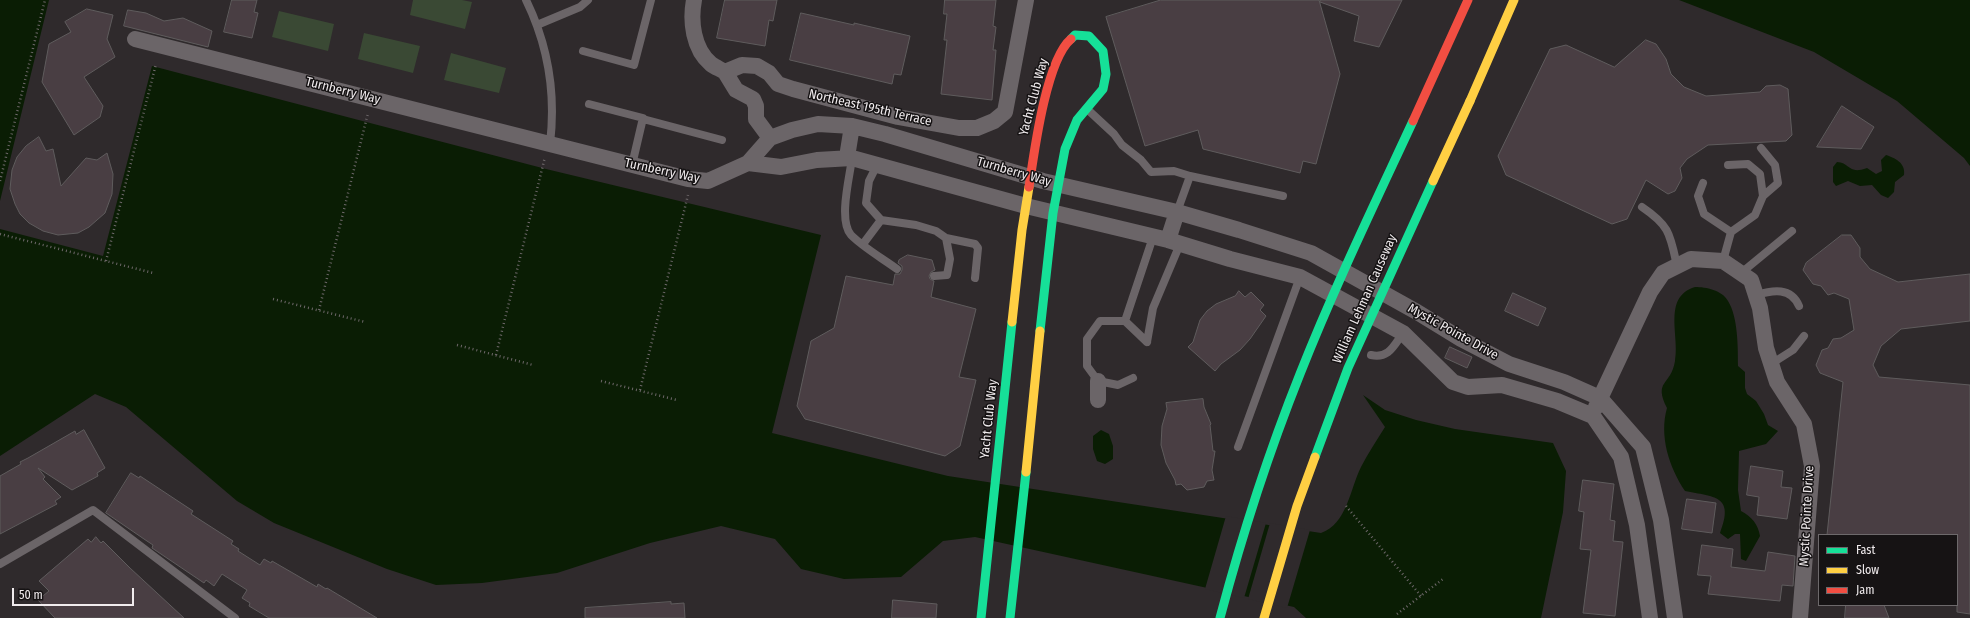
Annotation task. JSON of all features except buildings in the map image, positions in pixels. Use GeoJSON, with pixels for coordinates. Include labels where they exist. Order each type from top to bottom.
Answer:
{"type":"FeatureCollection","features":[{"type":"Feature","properties":{"kind":"main road"},"geometry":{"type":"LineString","coordinates":[[1220,618],[1271,449],[1301,371],[1339,282],[1468,0]]}},
{"type":"Feature","properties":{"kind":"main road","name":"William Lehman Causeway"},"geometry":{"type":"LineString","coordinates":[[1264,618],[1297,506],[1348,368],[1514,0]]}},
{"type":"Feature","properties":{"kind":"main road","name":"Yacht Club Way"},"geometry":{"type":"LineString","coordinates":[[981,618],[1026,206],[1038,128],[1053,68],[1063,45],[1075,35],[1089,36],[1103,51],[1106,74],[1103,89],[1077,120],[1065,149],[1053,213],[1019,551],[1010,618]]}},
{"type":"Feature","properties":{"kind":"street"},"geometry":{"type":"LineString","coordinates":[[694,0],[692,9],[693,29],[698,48],[711,64],[725,72],[736,90],[753,98],[756,106],[756,119],[770,138]]}},
{"type":"Feature","properties":{"kind":"street","name":"Northeast 195th Terrace"},"geometry":{"type":"LineString","coordinates":[[725,72],[742,66],[757,66],[769,73],[778,84],[793,89],[898,116],[959,128],[977,128],[994,121],[1006,112],[1026,0]]}},
{"type":"Feature","properties":{"kind":"street","name":"Turnberry Way"},"geometry":{"type":"LineString","coordinates":[[135,39],[688,179],[708,180],[748,163],[770,138],[818,124],[852,126],[885,134],[1030,177],[1178,212],[1311,253]]}},
{"type":"Feature","properties":{"kind":"street"},"geometry":{"type":"LineString","coordinates":[[850,158],[852,126]]}},
{"type":"Feature","properties":{"kind":"street","name":"Turnberry Way"},"geometry":{"type":"LineString","coordinates":[[748,163],[781,167],[818,160],[850,158],[877,164],[1053,213],[1167,240],[1230,260],[1300,277]]}},
{"type":"Feature","properties":{"kind":"street"},"geometry":{"type":"LineString","coordinates":[[1167,240],[1178,212]]}},
{"type":"Feature","properties":{"kind":"street"},"geometry":{"type":"LineString","coordinates":[[1300,277],[1311,253]]}},
{"type":"Feature","properties":{"kind":"street","name":"Mystic Pointe Drive"},"geometry":{"type":"LineString","coordinates":[[1311,253],[1417,312],[1461,339],[1509,364],[1564,382],[1600,398],[1643,447],[1661,520],[1675,618]]}},
{"type":"Feature","properties":{"kind":"street"},"geometry":{"type":"LineString","coordinates":[[1650,618],[1637,525],[1621,457],[1593,416],[1650,292],[1663,273],[1691,260],[1723,261]]}},
{"type":"Feature","properties":{"kind":"street","name":"Mystic Pointe Drive"},"geometry":{"type":"LineString","coordinates":[[1723,261],[1751,280],[1760,308],[1766,348],[1777,382],[1804,424],[1812,466],[1800,618]]}},
{"type":"Feature","properties":{"kind":"street","name":"Mystic Pointe Drive"},"geometry":{"type":"LineString","coordinates":[[1300,277],[1403,333],[1452,382],[1468,387],[1502,385],[1557,401],[1593,416]]}},
{"type":"Feature","properties":{"kind":"street"},"geometry":{"type":"LineString","coordinates":[[1403,333],[1417,312]]}},
{"type":"Feature","properties":{"kind":"street"},"geometry":{"type":"LineString","coordinates":[[1502,385],[1509,364]]}},
{"type":"Feature","properties":{"kind":"street"},"geometry":{"type":"LineString","coordinates":[[1098,381],[1098,400]]}},
{"type":"Feature","properties":{"kind":"lane"},"geometry":{"type":"LineString","coordinates":[[526,0],[545,47],[551,85],[553,121],[550,144]]}},
{"type":"Feature","properties":{"kind":"lane"},"geometry":{"type":"LineString","coordinates":[[537,25],[580,7],[588,0]]}},
{"type":"Feature","properties":{"kind":"lane"},"geometry":{"type":"LineString","coordinates":[[583,51],[634,65],[651,0]]}},
{"type":"Feature","properties":{"kind":"lane"},"geometry":{"type":"LineString","coordinates":[[589,104],[722,140]]}},
{"type":"Feature","properties":{"kind":"lane"},"geometry":{"type":"LineString","coordinates":[[1086,108],[1114,134],[1122,145],[1141,160],[1151,172],[1174,171],[1190,176],[1283,196]]}},
{"type":"Feature","properties":{"kind":"lane"},"geometry":{"type":"LineString","coordinates":[[632,165],[643,119]]}},
{"type":"Feature","properties":{"kind":"lane"},"geometry":{"type":"LineString","coordinates":[[1760,148],[1775,165],[1778,183],[1763,196]]}},
{"type":"Feature","properties":{"kind":"lane"},"geometry":{"type":"LineString","coordinates":[[850,158],[845,209],[851,234],[862,244],[897,269]]}},
{"type":"Feature","properties":{"kind":"lane"},"geometry":{"type":"LineString","coordinates":[[877,164],[869,181],[866,193],[866,203],[881,220],[916,225],[936,231],[946,238],[975,244],[978,248],[975,278]]}},
{"type":"Feature","properties":{"kind":"lane"},"geometry":{"type":"LineString","coordinates":[[1723,261],[1731,232],[1756,215],[1763,196],[1760,174],[1748,164],[1728,166]]}},
{"type":"Feature","properties":{"kind":"lane"},"geometry":{"type":"LineString","coordinates":[[1178,212],[1190,176]]}},
{"type":"Feature","properties":{"kind":"lane"},"geometry":{"type":"LineString","coordinates":[[1703,183],[1698,196],[1704,214],[1731,232]]}},
{"type":"Feature","properties":{"kind":"lane"},"geometry":{"type":"LineString","coordinates":[[1642,207],[1659,219],[1670,235],[1677,266]]}},
{"type":"Feature","properties":{"kind":"lane"},"geometry":{"type":"LineString","coordinates":[[862,244],[881,220]]}},
{"type":"Feature","properties":{"kind":"lane"},"geometry":{"type":"LineString","coordinates":[[1741,273],[1792,231]]}},
{"type":"Feature","properties":{"kind":"lane"},"geometry":{"type":"LineString","coordinates":[[934,276],[947,275],[950,259],[946,238]]}},
{"type":"Feature","properties":{"kind":"lane"},"geometry":{"type":"LineString","coordinates":[[1125,321],[1167,240]]}},
{"type":"Feature","properties":{"kind":"lane"},"geometry":{"type":"LineString","coordinates":[[1133,378],[1118,385],[1098,381],[1087,366],[1087,339],[1100,322],[1125,321],[1147,342],[1167,240]]}},
{"type":"Feature","properties":{"kind":"lane"},"geometry":{"type":"LineString","coordinates":[[1238,447],[1300,277]]}},
{"type":"Feature","properties":{"kind":"lane"},"geometry":{"type":"LineString","coordinates":[[1756,295],[1771,291],[1786,292],[1793,296],[1799,306]]}},
{"type":"Feature","properties":{"kind":"lane"},"geometry":{"type":"LineString","coordinates":[[1371,355],[1381,356],[1389,352],[1403,333]]}},
{"type":"Feature","properties":{"kind":"lane"},"geometry":{"type":"LineString","coordinates":[[1771,364],[1793,350],[1804,336]]}},
{"type":"Feature","properties":{"kind":"lane"},"geometry":{"type":"LineString","coordinates":[[0,564],[93,510],[235,618]]}},
{"type":"Feature","properties":{"kind":"path"},"geometry":{"type":"LineString","coordinates":[[0,181],[45,0]]}},
{"type":"Feature","properties":{"kind":"path"},"geometry":{"type":"LineString","coordinates":[[106,261],[156,64]]}},
{"type":"Feature","properties":{"kind":"path"},"geometry":{"type":"LineString","coordinates":[[318,310],[368,114]]}},
{"type":"Feature","properties":{"kind":"path"},"geometry":{"type":"LineString","coordinates":[[496,355],[544,160]]}},
{"type":"Feature","properties":{"kind":"path"},"geometry":{"type":"LineString","coordinates":[[640,390],[688,195]]}},
{"type":"Feature","properties":{"kind":"path"},"geometry":{"type":"LineString","coordinates":[[0,234],[153,273]]}},
{"type":"Feature","properties":{"kind":"path"},"geometry":{"type":"LineString","coordinates":[[273,299],[365,322]]}},
{"type":"Feature","properties":{"kind":"path"},"geometry":{"type":"LineString","coordinates":[[457,345],[533,365]]}},
{"type":"Feature","properties":{"kind":"path"},"geometry":{"type":"LineString","coordinates":[[600,381],[677,400]]}},
{"type":"Feature","properties":{"kind":"path"},"geometry":{"type":"LineString","coordinates":[[1346,506],[1421,596]]}},
{"type":"Feature","properties":{"kind":"path"},"geometry":{"type":"LineString","coordinates":[[1397,614],[1443,579]]}},
{"type":"Feature","properties":{"kind":"shaded area"},"geometry":{"type":"Polygon","coordinates":[[[0,0],[49,0],[0,201],[0,0]]]}},
{"type":"Feature","properties":{"kind":"shaded area"},"geometry":{"type":"Polygon","coordinates":[[[413,0],[462,0],[472,2],[465,29],[410,15],[413,0]]]}},
{"type":"Feature","properties":{"kind":"shaded area"},"geometry":{"type":"Polygon","coordinates":[[[1679,0],[1970,0],[1970,166],[1964,158],[1897,101],[1814,52],[1679,0]]]}},
{"type":"Feature","properties":{"kind":"shaded area"},"geometry":{"type":"Polygon","coordinates":[[[279,11],[334,24],[328,51],[272,37],[279,11]]]}},
{"type":"Feature","properties":{"kind":"shaded area"},"geometry":{"type":"Polygon","coordinates":[[[364,33],[420,46],[413,73],[358,59],[364,33]]]}},
{"type":"Feature","properties":{"kind":"shaded area"},"geometry":{"type":"Polygon","coordinates":[[[451,53],[506,68],[499,93],[444,80],[451,53]]]}},
{"type":"Feature","properties":{"kind":"shaded area"},"geometry":{"type":"Polygon","coordinates":[[[152,66],[546,169],[821,235],[772,433],[948,476],[1321,533],[1337,522],[1342,514],[1347,505],[1361,467],[1385,427],[1363,395],[1385,410],[1416,420],[1455,429],[1553,443],[1566,471],[1563,512],[1541,618],[1306,618],[1294,607],[975,537],[943,541],[901,577],[844,579],[801,569],[775,539],[721,526],[650,543],[557,573],[482,583],[436,585],[387,569],[274,523],[237,501],[126,407],[95,394],[0,456],[0,229],[103,256],[152,66]]]}},
{"type":"Feature","properties":{"kind":"shaded area"},"geometry":{"type":"Polygon","coordinates":[[[1886,155],[1902,164],[1904,171],[1904,175],[1895,182],[1894,192],[1888,198],[1881,195],[1872,185],[1860,186],[1848,181],[1836,186],[1833,182],[1833,167],[1837,162],[1845,164],[1856,170],[1867,168],[1876,174],[1882,171],[1881,160],[1886,155]]]}},
{"type":"Feature","properties":{"kind":"shaded area"},"geometry":{"type":"Polygon","coordinates":[[[1695,287],[1718,292],[1728,301],[1736,324],[1738,366],[1745,372],[1745,388],[1747,394],[1756,401],[1764,414],[1768,425],[1778,431],[1766,444],[1739,451],[1738,490],[1741,511],[1754,521],[1760,536],[1746,561],[1741,559],[1740,534],[1735,534],[1728,539],[1720,533],[1724,521],[1725,511],[1723,505],[1719,500],[1713,497],[1685,491],[1674,472],[1667,451],[1664,429],[1667,408],[1663,399],[1662,387],[1673,369],[1675,361],[1675,308],[1679,299],[1685,292],[1695,287]]]}},
{"type":"Feature","properties":{"kind":"shaded area"},"geometry":{"type":"Polygon","coordinates":[[[1101,430],[1109,434],[1113,446],[1113,459],[1105,464],[1097,461],[1093,449],[1093,436],[1101,430]]]}},
{"type":"Feature","properties":{"kind":"pier"},"geometry":{"type":"Polygon","coordinates":[[[1226,516],[1266,523],[1244,598],[1205,589],[1226,516]]]}},
{"type":"Feature","properties":{"kind":"pier"},"geometry":{"type":"Polygon","coordinates":[[[1270,523],[1310,530],[1287,608],[1248,599],[1270,523]]]}},
{"type":"Feature","properties":{"kind":"traffic: fast"},"geometry":{"type":"LineString","coordinates":[[1040,331],[1053,213],[1065,149],[1077,120],[1103,89],[1106,74],[1103,51],[1089,36],[1075,35],[1071,39]]}},
{"type":"Feature","properties":{"kind":"traffic: fast"},"geometry":{"type":"LineString","coordinates":[[1220,618],[1256,495],[1288,404],[1340,278],[1413,121]]}},
{"type":"Feature","properties":{"kind":"traffic: fast"},"geometry":{"type":"LineString","coordinates":[[1315,457],[1348,368],[1433,181]]}},
{"type":"Feature","properties":{"kind":"traffic: fast"},"geometry":{"type":"LineString","coordinates":[[981,618],[1012,322]]}},
{"type":"Feature","properties":{"kind":"traffic: fast"},"geometry":{"type":"LineString","coordinates":[[1010,618],[1026,472]]}},
{"type":"Feature","properties":{"kind":"traffic: slow"},"geometry":{"type":"LineString","coordinates":[[1470,101],[1514,0]]}},
{"type":"Feature","properties":{"kind":"traffic: slow"},"geometry":{"type":"LineString","coordinates":[[1433,181],[1470,101]]}},
{"type":"Feature","properties":{"kind":"traffic: slow"},"geometry":{"type":"LineString","coordinates":[[1012,322],[1022,230],[1029,187]]}},
{"type":"Feature","properties":{"kind":"traffic: slow"},"geometry":{"type":"LineString","coordinates":[[1026,472],[1040,331]]}},
{"type":"Feature","properties":{"kind":"traffic: slow"},"geometry":{"type":"LineString","coordinates":[[1264,618],[1297,506],[1315,457]]}},
{"type":"Feature","properties":{"kind":"traffic: jam"},"geometry":{"type":"LineString","coordinates":[[1413,121],[1468,0]]}},
{"type":"Feature","properties":{"kind":"traffic: jam"},"geometry":{"type":"LineString","coordinates":[[1029,187],[1042,108],[1048,86],[1062,50],[1071,39]]}}]}
